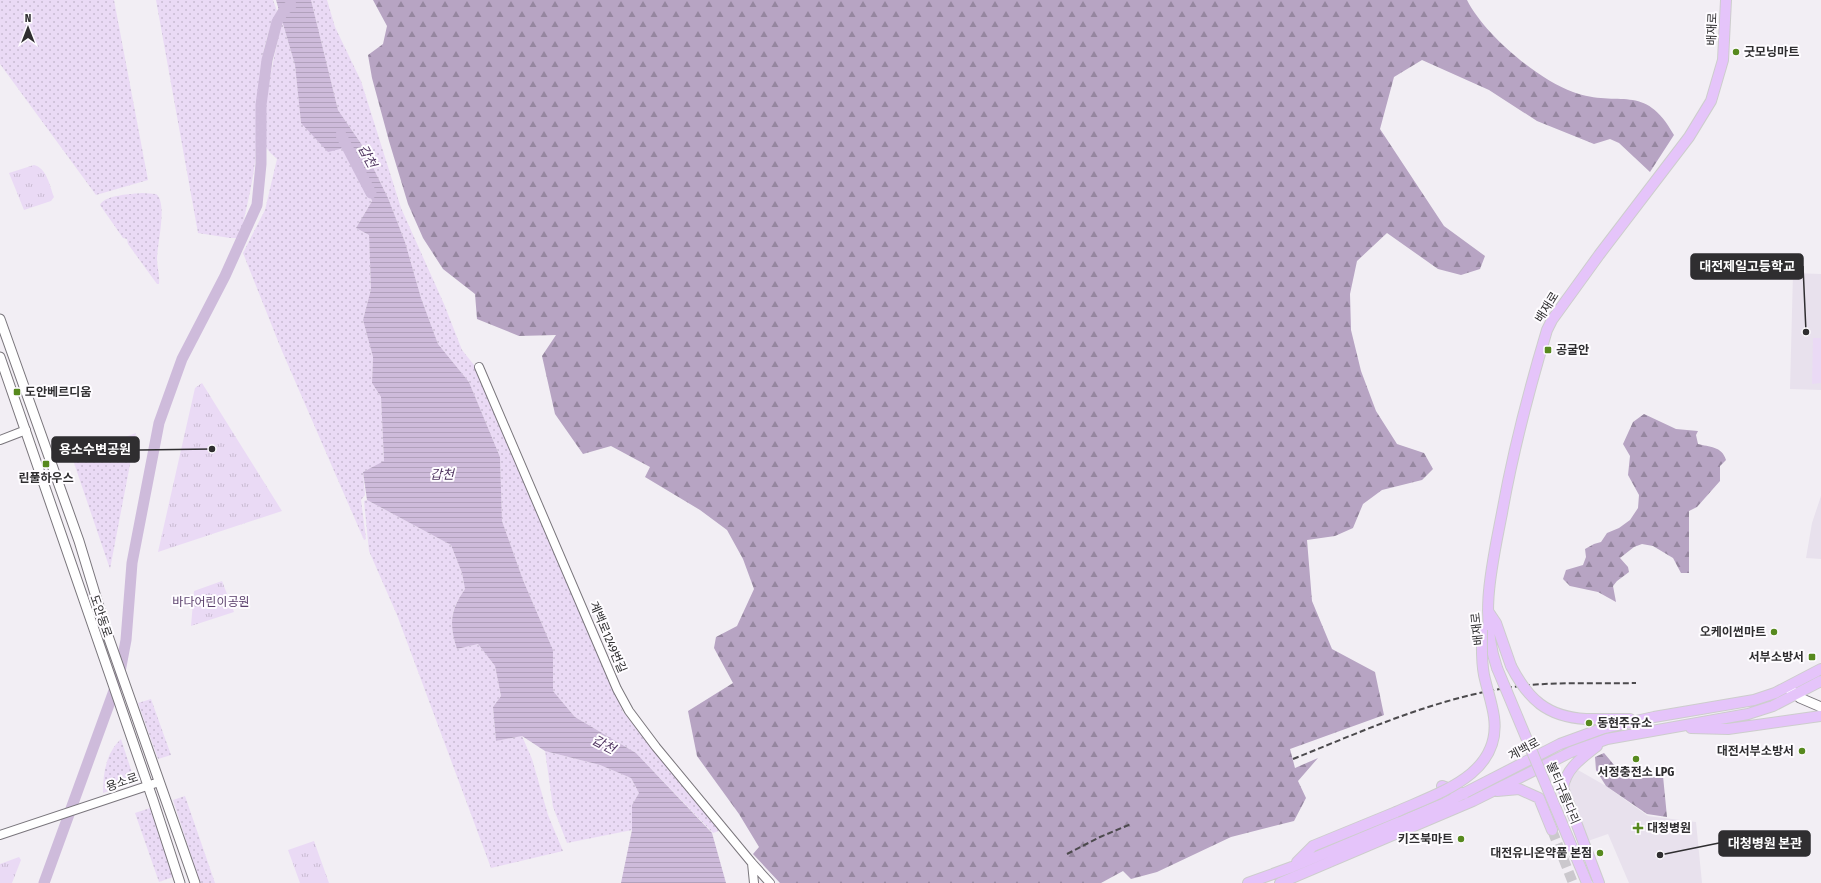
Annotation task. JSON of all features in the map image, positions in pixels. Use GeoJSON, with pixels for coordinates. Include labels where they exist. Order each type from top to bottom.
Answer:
{"type":"FeatureCollection","features":[{"type":"Feature","properties":{"kind":"main road","name":"배재로"},"geometry":{"type":"LineString","coordinates":[[1497,668],[1490,637],[1487,609],[1488,585],[1512,461],[1547,330],[1552,320],[1599,255],[1689,137],[1711,101],[1723,60],[1726,0]]}},
{"type":"Feature","properties":{"kind":"main road","name":"도안동로"},"geometry":{"type":"LineString","coordinates":[[0,319],[79,541],[107,633],[159,782]]}},
{"type":"Feature","properties":{"kind":"main road","name":"도안동로"},"geometry":{"type":"LineString","coordinates":[[0,357],[180,883]]}},
{"type":"Feature","properties":{"kind":"main road"},"geometry":{"type":"LineString","coordinates":[[26,430],[38,426]]}},
{"type":"Feature","properties":{"kind":"main road"},"geometry":{"type":"LineString","coordinates":[[1292,867],[1313,846],[1396,812],[1448,788],[1471,776],[1485,760],[1491,748],[1494,718],[1484,675],[1481,650],[1484,610],[1488,585]]}},
{"type":"Feature","properties":{"kind":"main road"},"geometry":{"type":"LineString","coordinates":[[1487,609],[1496,623],[1511,666],[1518,681],[1530,697],[1545,708],[1560,716],[1586,719],[1615,718],[1638,720]]}},
{"type":"Feature","properties":{"kind":"main road","name":"불티구름다리"},"geometry":{"type":"LineString","coordinates":[[1497,668],[1587,883]]}},
{"type":"Feature","properties":{"kind":"main road","name":"계백로"},"geometry":{"type":"LineString","coordinates":[[1248,883],[1292,867],[1445,803],[1560,744],[1604,728],[1638,720],[1754,700],[1787,687],[1821,669]]}},
{"type":"Feature","properties":{"kind":"main road","name":"계백로"},"geometry":{"type":"LineString","coordinates":[[1280,883],[1493,791],[1565,754],[1606,739],[1748,714],[1773,706],[1821,681]]}},
{"type":"Feature","properties":{"kind":"main road"},"geometry":{"type":"LineString","coordinates":[[1787,687],[1795,695],[1814,706],[1821,707]]}},
{"type":"Feature","properties":{"kind":"main road"},"geometry":{"type":"LineString","coordinates":[[1681,727],[1704,730],[1728,730],[1821,716]]}},
{"type":"Feature","properties":{"kind":"main road"},"geometry":{"type":"LineString","coordinates":[[1599,883],[1563,788],[1566,777],[1576,763],[1606,739]]}},
{"type":"Feature","properties":{"kind":"main road"},"geometry":{"type":"LineString","coordinates":[[159,782],[195,883]]}},
{"type":"Feature","properties":{"kind":"main road"},"geometry":{"type":"LineString","coordinates":[[1445,803],[1445,794],[1442,786],[1464,794]]}},
{"type":"Feature","properties":{"kind":"main road"},"geometry":{"type":"LineString","coordinates":[[1493,791],[1519,789],[1539,798],[1552,830]]}},
{"type":"Feature","properties":{"kind":"street","name":"계백로1249번길"},"geometry":{"type":"LineString","coordinates":[[479,367],[617,689],[629,711],[752,864],[770,883]]}},
{"type":"Feature","properties":{"kind":"street"},"geometry":{"type":"LineString","coordinates":[[0,440],[26,430]]}},
{"type":"Feature","properties":{"kind":"street","name":"용소로"},"geometry":{"type":"LineString","coordinates":[[0,835],[159,782]]}},
{"type":"Feature","properties":{"kind":"street"},"geometry":{"type":"LineString","coordinates":[[752,864],[754,883]]}},
{"type":"Feature","properties":{"kind":"shaded area"},"geometry":{"type":"Polygon","coordinates":[[[1793,273],[1821,274],[1821,390],[1790,389],[1793,273]]]}},
{"type":"Feature","properties":{"kind":"shaded area"},"geometry":{"type":"Polygon","coordinates":[[[1821,496],[1821,559],[1806,558],[1812,523],[1821,496]]]}},
{"type":"Feature","properties":{"kind":"shaded area","name":"대청병원"},"geometry":{"type":"Polygon","coordinates":[[[1578,770],[1606,786],[1648,816],[1696,822],[1702,883],[1629,883],[1608,834],[1585,842],[1567,794],[1567,783],[1578,770]]]}},
{"type":"Feature","properties":{"kind":"green space"},"geometry":{"type":"Polygon","coordinates":[[[0,0],[114,0],[148,180],[96,195],[0,64],[0,0]]]}},
{"type":"Feature","properties":{"kind":"green space"},"geometry":{"type":"Polygon","coordinates":[[[156,0],[273,0],[277,11],[264,47],[259,85],[255,162],[240,238],[198,233],[156,0]]]}},
{"type":"Feature","properties":{"kind":"green space"},"geometry":{"type":"Polygon","coordinates":[[[311,0],[327,0],[335,27],[361,81],[401,208],[444,304],[462,350],[478,370],[623,712],[719,831],[713,833],[636,753],[575,717],[553,691],[553,650],[523,580],[502,521],[500,457],[469,382],[438,344],[421,298],[405,242],[388,198],[362,145],[338,110],[311,0]]]}},
{"type":"Feature","properties":{"kind":"green space"},"geometry":{"type":"Polygon","coordinates":[[[373,0],[1467,0],[1475,13],[1499,41],[1528,66],[1544,77],[1559,86],[1590,97],[1641,102],[1652,108],[1663,118],[1674,135],[1650,172],[1619,143],[1610,139],[1594,144],[1537,121],[1489,90],[1422,60],[1394,77],[1380,129],[1444,226],[1485,256],[1480,269],[1461,275],[1438,269],[1387,233],[1357,261],[1350,294],[1351,330],[1361,371],[1376,411],[1397,444],[1424,453],[1433,469],[1422,480],[1382,490],[1363,504],[1353,528],[1335,536],[1307,540],[1312,601],[1332,649],[1375,672],[1384,715],[1290,749],[1295,768],[1318,758],[1298,781],[1306,798],[1294,821],[1231,837],[1157,872],[1131,879],[1123,871],[1101,883],[780,883],[753,854],[759,847],[739,814],[697,756],[688,711],[733,683],[714,648],[716,637],[737,626],[754,589],[743,559],[727,530],[700,510],[645,477],[650,467],[611,446],[583,454],[555,414],[542,356],[556,335],[519,336],[477,319],[475,294],[443,269],[423,238],[408,204],[372,78],[368,55],[383,44],[387,26],[373,0]]]}},
{"type":"Feature","properties":{"kind":"green space"},"geometry":{"type":"Polygon","coordinates":[[[282,21],[295,65],[301,123],[352,146],[372,201],[356,228],[369,235],[371,289],[363,320],[373,357],[372,383],[381,397],[384,462],[363,472],[365,495],[361,500],[366,539],[364,540],[282,351],[243,253],[265,210],[277,159],[266,147],[264,123],[272,66],[282,21]]]}},
{"type":"Feature","properties":{"kind":"green space"},"geometry":{"type":"Polygon","coordinates":[[[34,165],[45,174],[54,197],[51,201],[24,210],[9,173],[34,165]]]}},
{"type":"Feature","properties":{"kind":"green space"},"geometry":{"type":"Polygon","coordinates":[[[142,193],[156,194],[161,206],[162,215],[157,252],[159,284],[157,284],[128,244],[127,239],[123,238],[100,205],[112,197],[142,193]]]}},
{"type":"Feature","properties":{"kind":"green space"},"geometry":{"type":"Polygon","coordinates":[[[1813,338],[1821,338],[1821,383],[1812,384],[1813,338]]]}},
{"type":"Feature","properties":{"kind":"green space"},"geometry":{"type":"Polygon","coordinates":[[[202,383],[282,511],[158,552],[195,388],[202,383]]]}},
{"type":"Feature","properties":{"kind":"green space"},"geometry":{"type":"Polygon","coordinates":[[[1644,414],[1676,429],[1698,431],[1696,435],[1698,444],[1718,450],[1724,455],[1726,460],[1720,466],[1720,481],[1697,507],[1689,511],[1689,573],[1681,573],[1673,558],[1653,546],[1642,544],[1634,547],[1620,558],[1628,567],[1629,572],[1613,586],[1616,602],[1598,592],[1570,586],[1563,579],[1566,570],[1583,565],[1586,557],[1585,549],[1601,542],[1607,533],[1619,528],[1630,520],[1638,508],[1639,495],[1628,475],[1630,456],[1623,444],[1633,422],[1644,414]]]}},
{"type":"Feature","properties":{"kind":"green space"},"geometry":{"type":"Polygon","coordinates":[[[136,433],[110,569],[72,457],[136,433]]]}},
{"type":"Feature","properties":{"kind":"green space"},"geometry":{"type":"Polygon","coordinates":[[[367,500],[451,545],[462,573],[465,589],[456,603],[452,618],[454,640],[457,649],[478,644],[495,666],[501,696],[493,707],[496,741],[522,736],[532,759],[548,815],[563,851],[491,868],[397,615],[369,551],[364,501],[367,500]]]}},
{"type":"Feature","properties":{"kind":"green space","name":"바다어린이공원"},"geometry":{"type":"Polygon","coordinates":[[[222,581],[234,612],[191,626],[194,591],[222,581]]]}},
{"type":"Feature","properties":{"kind":"green space"},"geometry":{"type":"Polygon","coordinates":[[[151,699],[171,755],[158,759],[138,703],[151,699]]]}},
{"type":"Feature","properties":{"kind":"green space"},"geometry":{"type":"Polygon","coordinates":[[[121,739],[133,776],[129,784],[103,793],[106,764],[112,751],[121,739]]]}},
{"type":"Feature","properties":{"kind":"green space"},"geometry":{"type":"Polygon","coordinates":[[[545,751],[600,765],[631,778],[639,793],[632,805],[632,830],[567,843],[553,807],[545,751]]]}},
{"type":"Feature","properties":{"kind":"green space"},"geometry":{"type":"Polygon","coordinates":[[[1604,753],[1615,766],[1630,779],[1663,776],[1667,817],[1647,814],[1606,786],[1596,770],[1595,757],[1604,753]]]}},
{"type":"Feature","properties":{"kind":"green space"},"geometry":{"type":"Polygon","coordinates":[[[185,796],[215,883],[200,883],[173,800],[185,796]]]}},
{"type":"Feature","properties":{"kind":"green space"},"geometry":{"type":"Polygon","coordinates":[[[150,808],[173,877],[159,882],[135,813],[150,808]]]}},
{"type":"Feature","properties":{"kind":"green space"},"geometry":{"type":"Polygon","coordinates":[[[314,841],[329,883],[300,883],[288,850],[314,841]]]}},
{"type":"Feature","properties":{"kind":"green space"},"geometry":{"type":"Polygon","coordinates":[[[19,857],[21,860],[12,883],[0,883],[0,864],[19,857]]]}},
{"type":"Feature","properties":{"kind":"water","name":"갑천"},"geometry":{"type":"Polygon","coordinates":[[[276,0],[311,0],[338,110],[362,145],[388,198],[405,242],[421,298],[438,344],[469,382],[500,457],[502,521],[523,580],[553,650],[553,691],[575,717],[636,753],[712,833],[726,883],[621,883],[632,830],[632,805],[639,793],[631,778],[600,765],[545,751],[522,736],[496,741],[493,707],[501,696],[495,666],[478,644],[457,649],[454,640],[452,618],[456,604],[465,589],[462,573],[451,545],[367,500],[363,472],[384,461],[381,397],[372,383],[373,357],[363,320],[371,289],[369,235],[356,228],[372,201],[352,146],[328,152],[301,123],[295,65],[276,0]]]}},
{"type":"Feature","properties":{"kind":"waterway"},"geometry":{"type":"LineString","coordinates":[[44,883],[119,677],[126,640],[132,563],[159,423],[182,359],[225,276],[257,205],[261,164],[261,105],[267,60],[277,22],[284,10],[291,5]]}},
{"type":"Feature","properties":{"kind":"waterway","name":"갑천"},"geometry":{"type":"LineString","coordinates":[[341,135],[371,193]]}},
{"type":"Feature","properties":{"kind":"tunnel"},"geometry":{"type":"LineString","coordinates":[[1552,830],[1573,883]]}},
{"type":"Feature","properties":{"kind":"railway"},"geometry":{"type":"LineString","coordinates":[[1293,759],[1371,727],[1424,708],[1478,693],[1538,684],[1636,683]]}},
{"type":"Feature","properties":{"kind":"railway"},"geometry":{"type":"LineString","coordinates":[[1067,854],[1100,837],[1131,824]]}},
{"type":"Feature","properties":{"kind":"place","name":"굿모닝마트"},"geometry":{"type":"Point","coordinates":[1736,52]}},
{"type":"Feature","properties":{"kind":"place","name":"대전제일고등학교"},"geometry":{"type":"Point","coordinates":[1806,332]}},
{"type":"Feature","properties":{"kind":"place","name":"공굴안"},"geometry":{"type":"Point","coordinates":[1548,350]}},
{"type":"Feature","properties":{"kind":"place","name":"도안베르디움"},"geometry":{"type":"Point","coordinates":[17,392]}},
{"type":"Feature","properties":{"kind":"place","name":"용소수변공원"},"geometry":{"type":"Point","coordinates":[212,449]}},
{"type":"Feature","properties":{"kind":"place","name":"린풀하우스"},"geometry":{"type":"Point","coordinates":[46,464]}},
{"type":"Feature","properties":{"kind":"place","name":"오케이썬마트"},"geometry":{"type":"Point","coordinates":[1774,632]}},
{"type":"Feature","properties":{"kind":"place","name":"서부소방서"},"geometry":{"type":"Point","coordinates":[1812,657]}},
{"type":"Feature","properties":{"kind":"place","name":"동현주유소"},"geometry":{"type":"Point","coordinates":[1589,723]}},
{"type":"Feature","properties":{"kind":"place","name":"대전서부소방서"},"geometry":{"type":"Point","coordinates":[1802,751]}},
{"type":"Feature","properties":{"kind":"place","name":"서정충전소 LPG"},"geometry":{"type":"Point","coordinates":[1636,759]}},
{"type":"Feature","properties":{"kind":"place","name":"대청병원"},"geometry":{"type":"Point","coordinates":[1638,828]}},
{"type":"Feature","properties":{"kind":"place","name":"키즈북마트"},"geometry":{"type":"Point","coordinates":[1461,839]}},
{"type":"Feature","properties":{"kind":"place","name":"대전유니온약품 본점"},"geometry":{"type":"Point","coordinates":[1600,853]}},
{"type":"Feature","properties":{"kind":"place","name":"대청병원 본관"},"geometry":{"type":"Point","coordinates":[1660,855]}}]}
